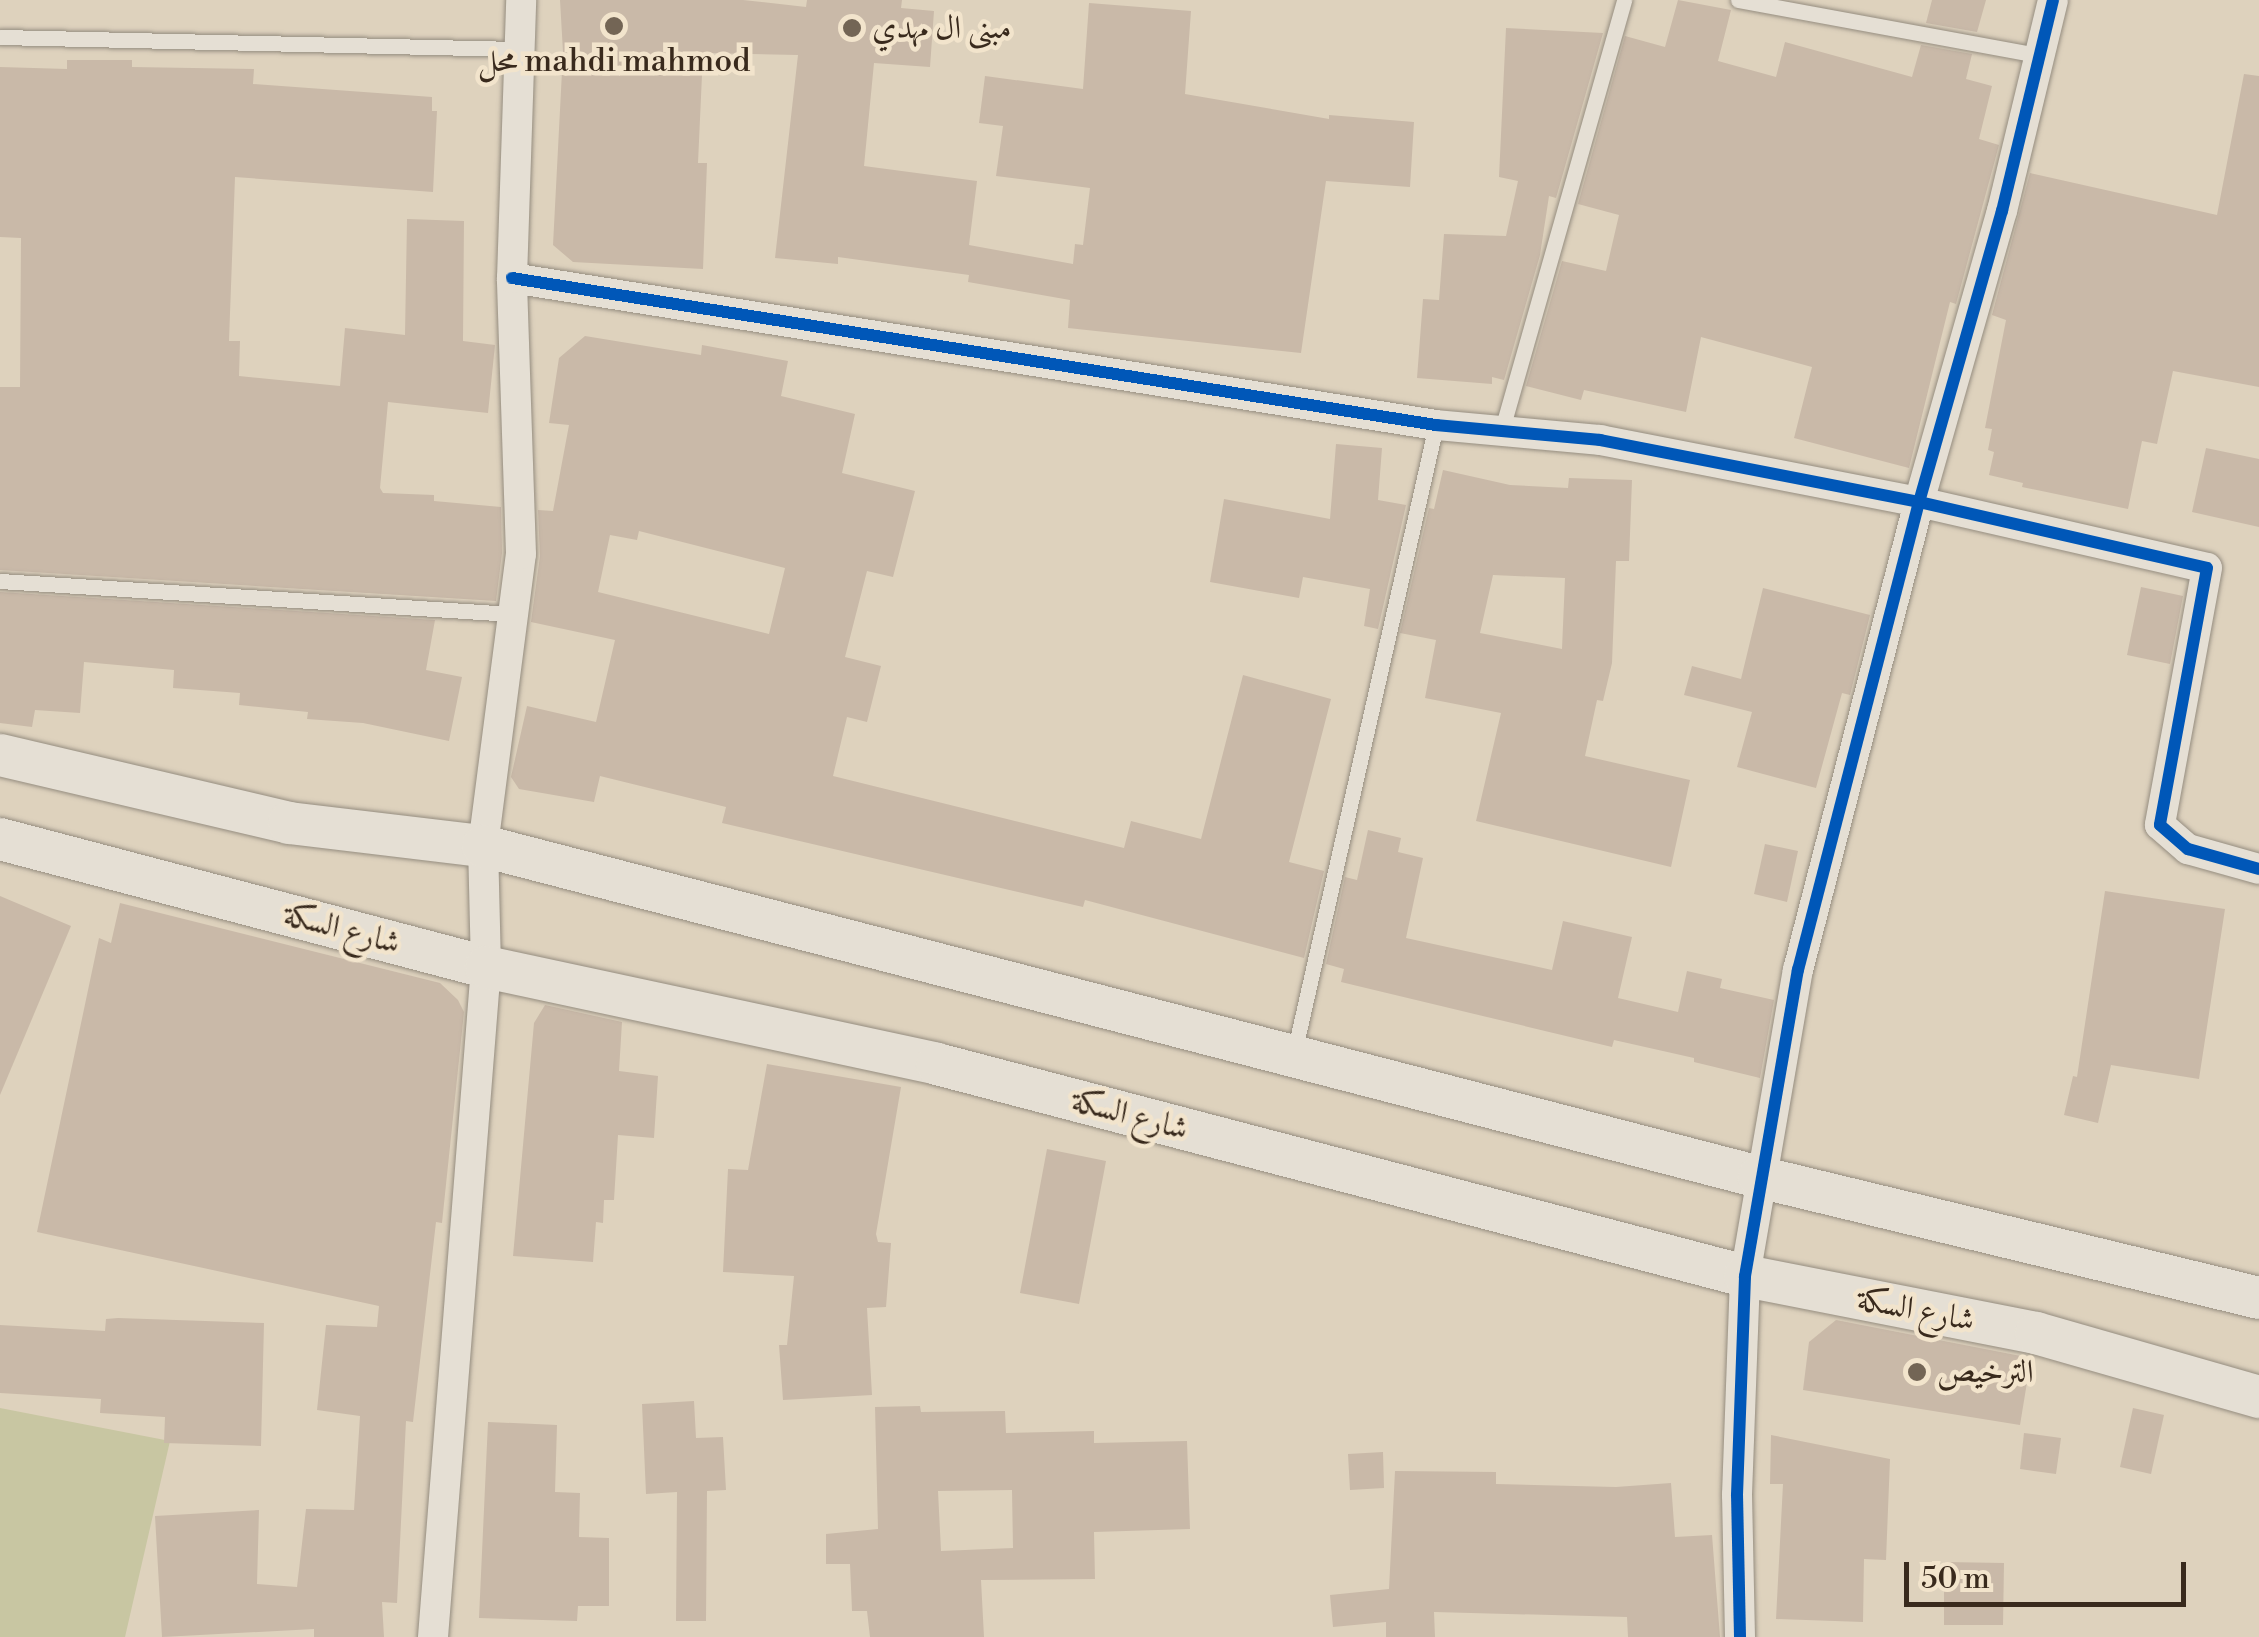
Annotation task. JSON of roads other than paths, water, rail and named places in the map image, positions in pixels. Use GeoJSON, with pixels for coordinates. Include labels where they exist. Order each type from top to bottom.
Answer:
{"type":"FeatureCollection","features":[{"type":"Feature","properties":{"kind":"main road"},"geometry":{"type":"LineString","coordinates":[[0,755],[288,822],[484,846],[1759,1177],[2259,1298]]}},
{"type":"Feature","properties":{"kind":"main road","name":"شارع السكة"},"geometry":{"type":"LineString","coordinates":[[0,839],[486,966],[937,1064],[1745,1276],[2036,1333],[2259,1397]]}},
{"type":"Feature","properties":{"kind":"street"},"geometry":{"type":"LineString","coordinates":[[434,1637],[486,966],[484,846],[521,554],[512,278],[516,49],[521,0]]}},
{"type":"Feature","properties":{"kind":"street"},"geometry":{"type":"LineString","coordinates":[[1740,1637],[1737,1496],[1745,1276],[1759,1177],[1798,970],[1919,502],[2043,56],[2053,0]]}},
{"type":"Feature","properties":{"kind":"street"},"geometry":{"type":"LineString","coordinates":[[512,278],[1436,425],[1600,440],[1919,502],[2207,568],[2160,825],[2188,850],[2259,869]]}},
{"type":"Feature","properties":{"kind":"lane"},"geometry":{"type":"LineString","coordinates":[[1502,429],[1624,0]]}},
{"type":"Feature","properties":{"kind":"lane"},"geometry":{"type":"LineString","coordinates":[[1738,0],[2043,56]]}},
{"type":"Feature","properties":{"kind":"lane"},"geometry":{"type":"LineString","coordinates":[[0,37],[516,49]]}},
{"type":"Feature","properties":{"kind":"lane"},"geometry":{"type":"LineString","coordinates":[[1294,1057],[1436,425]]}},
{"type":"Feature","properties":{"kind":"lane"},"geometry":{"type":"LineString","coordinates":[[0,581],[511,614]]}},
{"type":"Feature","properties":{"kind":"place","name":"محل mahdi mahmod"},"geometry":{"type":"Point","coordinates":[614,26]}},
{"type":"Feature","properties":{"kind":"place","name":"مبنى ال مهدي"},"geometry":{"type":"Point","coordinates":[852,28]}},
{"type":"Feature","properties":{"kind":"place","name":"الترخيص"},"geometry":{"type":"Point","coordinates":[1917,1372]}}]}
